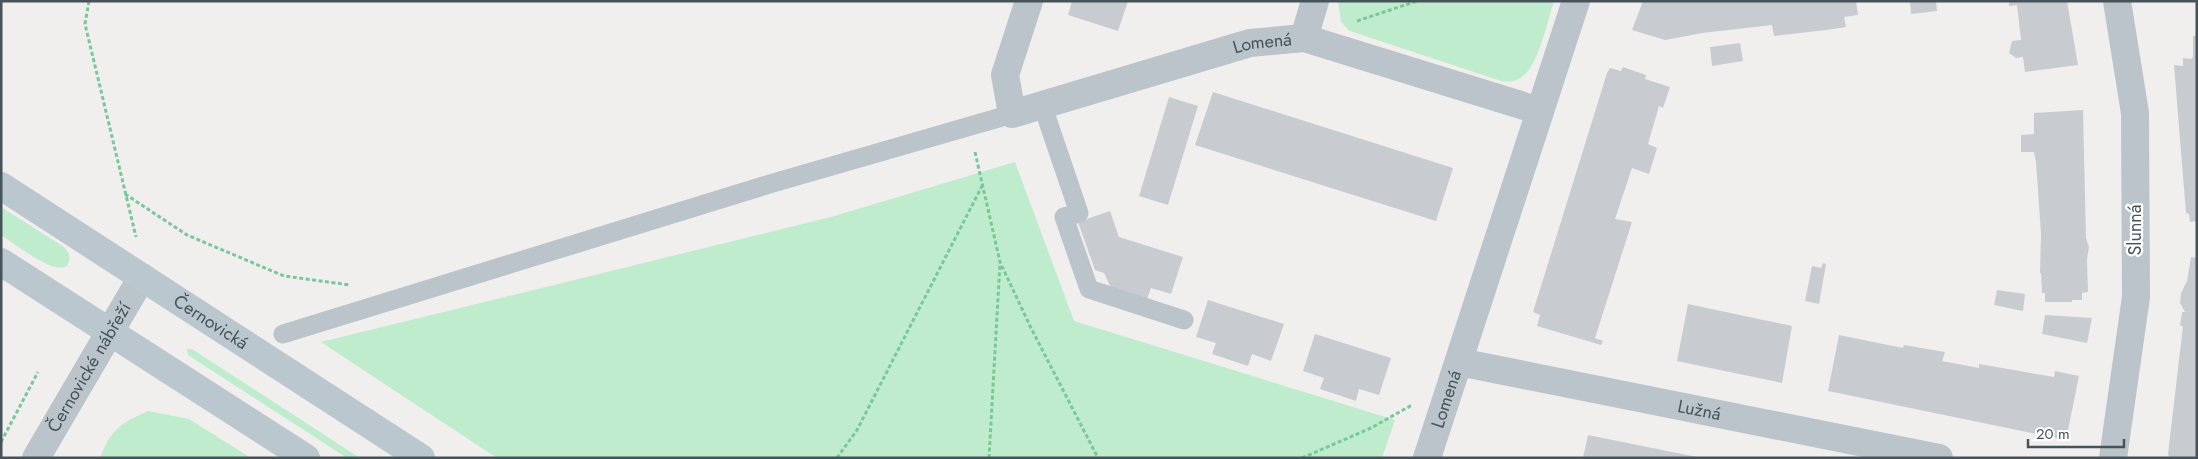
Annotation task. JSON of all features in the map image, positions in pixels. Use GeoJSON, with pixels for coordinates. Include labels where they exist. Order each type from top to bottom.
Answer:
{"type":"FeatureCollection","features":[{"type":"Feature","properties":{"kind":"main road","name":"Černovická"},"geometry":{"type":"LineString","coordinates":[[1,186],[421,458]]}},
{"type":"Feature","properties":{"kind":"main road"},"geometry":{"type":"LineString","coordinates":[[1,262],[306,458]]}},
{"type":"Feature","properties":{"kind":"street"},"geometry":{"type":"LineString","coordinates":[[1012,114],[1005,75],[1029,1]]}},
{"type":"Feature","properties":{"kind":"street"},"geometry":{"type":"LineString","coordinates":[[1304,38],[1315,1]]}},
{"type":"Feature","properties":{"kind":"street","name":"Lomená"},"geometry":{"type":"LineString","coordinates":[[1427,458],[1576,1]]}},
{"type":"Feature","properties":{"kind":"street","name":"Slunná"},"geometry":{"type":"LineString","coordinates":[[2113,458],[2136,297],[2135,113],[2117,1]]}},
{"type":"Feature","properties":{"kind":"street","name":"Lomená"},"geometry":{"type":"LineString","coordinates":[[1012,114],[1250,43],[1304,38],[1540,111]]}},
{"type":"Feature","properties":{"kind":"street","name":"Černovické nábřeží"},"geometry":{"type":"LineString","coordinates":[[36,458],[142,277]]}},
{"type":"Feature","properties":{"kind":"street","name":"Lužná"},"geometry":{"type":"LineString","coordinates":[[1455,372],[1939,458]]}},
{"type":"Feature","properties":{"kind":"lane"},"geometry":{"type":"LineString","coordinates":[[1042,104],[1079,213],[1064,217],[1089,289],[1184,320]]}},
{"type":"Feature","properties":{"kind":"lane"},"geometry":{"type":"LineString","coordinates":[[283,334],[764,186],[1012,114]]}},
{"type":"Feature","properties":{"kind":"path"},"geometry":{"type":"LineString","coordinates":[[89,1],[85,24],[124,194],[138,244]]}},
{"type":"Feature","properties":{"kind":"path"},"geometry":{"type":"LineString","coordinates":[[1351,23],[1417,1]]}},
{"type":"Feature","properties":{"kind":"path"},"geometry":{"type":"LineString","coordinates":[[969,126],[1000,262],[1030,326],[1098,458]]}},
{"type":"Feature","properties":{"kind":"path"},"geometry":{"type":"LineString","coordinates":[[837,458],[857,430],[983,186]]}},
{"type":"Feature","properties":{"kind":"path"},"geometry":{"type":"LineString","coordinates":[[124,194],[187,235],[284,276],[352,285]]}},
{"type":"Feature","properties":{"kind":"path"},"geometry":{"type":"LineString","coordinates":[[989,458],[1000,262]]}},
{"type":"Feature","properties":{"kind":"path"},"geometry":{"type":"LineString","coordinates":[[1,442],[38,372]]}},
{"type":"Feature","properties":{"kind":"path"},"geometry":{"type":"LineString","coordinates":[[1302,458],[1371,428],[1455,372]]}},
{"type":"Feature","properties":{"kind":"green space"},"geometry":{"type":"Polygon","coordinates":[[[1338,1],[1554,1],[1538,53],[1528,71],[1515,80],[1501,81],[1350,31],[1341,22],[1338,1]]]}},
{"type":"Feature","properties":{"kind":"green space"},"geometry":{"type":"Polygon","coordinates":[[[1015,162],[1074,321],[1395,420],[1382,458],[497,458],[321,342],[831,217],[1015,162]]]}},
{"type":"Feature","properties":{"kind":"green space"},"geometry":{"type":"Polygon","coordinates":[[[1,207],[64,247],[69,256],[67,266],[61,268],[44,263],[1,235],[1,207]]]}},
{"type":"Feature","properties":{"kind":"green space"},"geometry":{"type":"Polygon","coordinates":[[[187,349],[192,349],[360,458],[347,458],[188,355],[187,349]]]}},
{"type":"Feature","properties":{"kind":"green space"},"geometry":{"type":"Polygon","coordinates":[[[148,411],[189,419],[251,458],[100,458],[108,440],[118,428],[148,411]]]}},
{"type":"Feature","properties":{"kind":"building"},"geometry":{"type":"Polygon","coordinates":[[[1072,1],[1128,1],[1118,31],[1068,15],[1072,1]]]}},
{"type":"Feature","properties":{"kind":"building"},"geometry":{"type":"Polygon","coordinates":[[[1643,1],[1856,1],[1858,15],[1844,17],[1846,27],[1826,30],[1774,36],[1772,25],[1702,33],[1665,40],[1632,30],[1643,1]]]}},
{"type":"Feature","properties":{"kind":"building"},"geometry":{"type":"Polygon","coordinates":[[[1910,1],[1936,1],[1937,11],[1911,14],[1910,1]]]}},
{"type":"Feature","properties":{"kind":"building"},"geometry":{"type":"Polygon","coordinates":[[[2009,1],[2067,1],[2078,65],[2025,72],[2023,57],[2016,58],[2009,53],[2012,41],[2021,40],[2017,5],[2009,6],[2009,1]]]}},
{"type":"Feature","properties":{"kind":"building"},"geometry":{"type":"Polygon","coordinates":[[[2193,36],[2197,36],[2197,221],[2190,222],[2189,214],[2186,213],[2174,65],[2183,66],[2183,58],[2191,59],[2193,57],[2193,36]]]}},
{"type":"Feature","properties":{"kind":"building"},"geometry":{"type":"Polygon","coordinates":[[[1740,43],[1743,61],[1712,66],[1710,47],[1740,43]]]}},
{"type":"Feature","properties":{"kind":"building"},"geometry":{"type":"Polygon","coordinates":[[[1623,67],[1646,75],[1645,79],[1670,87],[1663,108],[1659,106],[1648,144],[1657,148],[1649,174],[1632,168],[1615,219],[1632,222],[1595,338],[1603,341],[1601,345],[1537,326],[1540,315],[1533,312],[1607,73],[1610,68],[1621,71],[1623,67]]]}},
{"type":"Feature","properties":{"kind":"building"},"geometry":{"type":"Polygon","coordinates":[[[1213,92],[1453,168],[1436,221],[1195,145],[1213,92]]]}},
{"type":"Feature","properties":{"kind":"building"},"geometry":{"type":"Polygon","coordinates":[[[1169,97],[1198,106],[1168,205],[1139,196],[1169,97]]]}},
{"type":"Feature","properties":{"kind":"building"},"geometry":{"type":"Polygon","coordinates":[[[2083,110],[2086,238],[2089,247],[2087,259],[2088,292],[2082,293],[2082,300],[2045,302],[2045,293],[2042,293],[2040,273],[2041,234],[2036,162],[2034,152],[2021,152],[2021,135],[2034,134],[2034,113],[2083,110]]]}},
{"type":"Feature","properties":{"kind":"building"},"geometry":{"type":"Polygon","coordinates":[[[1110,211],[1119,237],[1183,257],[1171,294],[1151,288],[1147,299],[1111,288],[1104,273],[1095,270],[1078,222],[1110,211]]]}},
{"type":"Feature","properties":{"kind":"building"},"geometry":{"type":"Polygon","coordinates":[[[2191,257],[2197,258],[2197,458],[2170,458],[2168,454],[2183,326],[2180,326],[2182,312],[2185,312],[2180,303],[2181,293],[2187,281],[2191,257]]]}},
{"type":"Feature","properties":{"kind":"building"},"geometry":{"type":"Polygon","coordinates":[[[1823,263],[1826,264],[1819,304],[1805,301],[1812,266],[1821,268],[1823,263]]]}},
{"type":"Feature","properties":{"kind":"building"},"geometry":{"type":"Polygon","coordinates":[[[1997,290],[2025,294],[2023,311],[1994,305],[1997,290]]]}},
{"type":"Feature","properties":{"kind":"building"},"geometry":{"type":"Polygon","coordinates":[[[1208,300],[1284,324],[1271,361],[1252,354],[1248,366],[1212,354],[1216,343],[1196,337],[1208,300]]]}},
{"type":"Feature","properties":{"kind":"building"},"geometry":{"type":"Polygon","coordinates":[[[1688,304],[1792,326],[1782,383],[1677,361],[1688,304]]]}},
{"type":"Feature","properties":{"kind":"building"},"geometry":{"type":"Polygon","coordinates":[[[2045,315],[2092,318],[2087,343],[2042,334],[2045,315]]]}},
{"type":"Feature","properties":{"kind":"building"},"geometry":{"type":"Polygon","coordinates":[[[1315,334],[1391,358],[1379,395],[1359,389],[1356,401],[1320,389],[1324,378],[1303,371],[1315,334]]]}},
{"type":"Feature","properties":{"kind":"building"},"geometry":{"type":"Polygon","coordinates":[[[1839,335],[1903,348],[1904,345],[1945,352],[1942,361],[1979,368],[1979,364],[2054,377],[2055,371],[2079,376],[2066,440],[1828,391],[1839,335]]]}},
{"type":"Feature","properties":{"kind":"building"},"geometry":{"type":"Polygon","coordinates":[[[1588,435],[1697,457],[1697,458],[1583,458],[1588,435]]]}}]}
